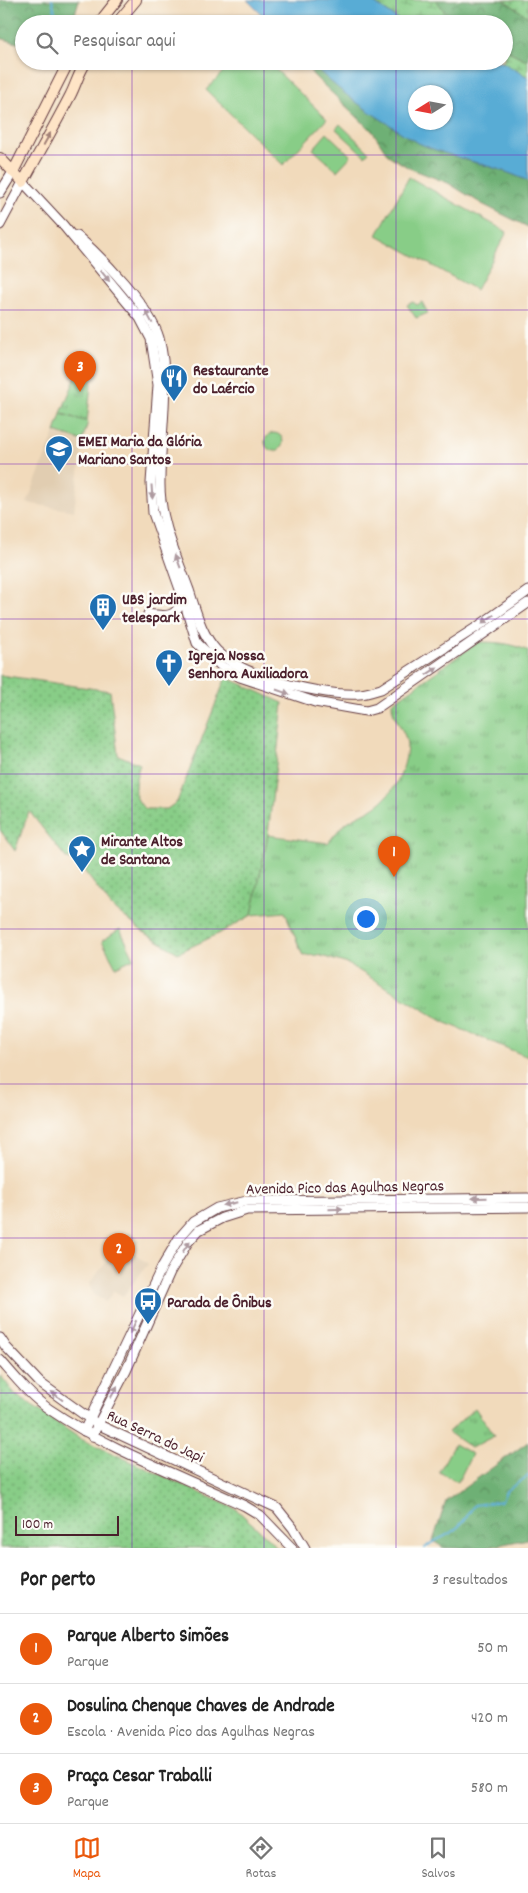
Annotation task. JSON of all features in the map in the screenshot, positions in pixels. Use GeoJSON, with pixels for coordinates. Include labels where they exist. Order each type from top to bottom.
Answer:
{"type":"FeatureCollection","features":[{"type":"Feature","properties":{"kind":"main road"},"geometry":{"type":"LineString","coordinates":[[106,15],[118,0]]}},
{"type":"Feature","properties":{"kind":"main road"},"geometry":{"type":"LineString","coordinates":[[124,15],[136,0]]}},
{"type":"Feature","properties":{"kind":"main road"},"geometry":{"type":"LineString","coordinates":[[13,172],[64,70]]}},
{"type":"Feature","properties":{"kind":"main road"},"geometry":{"type":"LineString","coordinates":[[0,158],[23,182],[77,84],[81,70]]}},
{"type":"Feature","properties":{"kind":"street"},"geometry":{"type":"LineString","coordinates":[[0,193],[13,172]]}},
{"type":"Feature","properties":{"kind":"street"},"geometry":{"type":"LineString","coordinates":[[0,225],[23,182],[63,225],[140,318],[151,339],[158,385],[151,483],[153,513],[197,643],[221,666],[240,677],[316,702],[366,711],[388,702],[528,603]]}},
{"type":"Feature","properties":{"kind":"street"},"geometry":{"type":"LineString","coordinates":[[63,225],[96,252],[147,313],[158,336],[165,385],[160,482],[162,510],[166,528],[200,624],[208,640],[223,656],[245,670],[282,683],[327,692],[357,695],[381,689],[488,620],[528,591]]}},
{"type":"Feature","properties":{"kind":"street"},"geometry":{"type":"LineString","coordinates":[[148,614],[162,617],[170,616],[180,608],[183,598]]}},
{"type":"Feature","properties":{"kind":"street"},"geometry":{"type":"LineString","coordinates":[[381,689],[386,695],[388,702]]}},
{"type":"Feature","properties":{"kind":"street"},"geometry":{"type":"LineString","coordinates":[[357,695],[355,703],[358,710]]}},
{"type":"Feature","properties":{"kind":"street","name":"Avenida Pico das Agulhas Negras"},"geometry":{"type":"LineString","coordinates":[[88,1433],[89,1419],[162,1267],[193,1222],[217,1208],[246,1200],[528,1198]]}},
{"type":"Feature","properties":{"kind":"street","name":"Avenida Pico das Agulhas Negras"},"geometry":{"type":"LineString","coordinates":[[88,1433],[97,1424],[126,1371],[170,1272],[188,1242],[199,1230],[222,1218],[247,1210],[528,1207]]}},
{"type":"Feature","properties":{"kind":"street","name":"Rua Serra do Japi"},"geometry":{"type":"LineString","coordinates":[[0,1338],[40,1384],[97,1424],[277,1508],[293,1528],[305,1548]]}},
{"type":"Feature","properties":{"kind":"street","name":"Rua Serra do Japi"},"geometry":{"type":"LineString","coordinates":[[0,1360],[22,1385],[47,1408],[88,1433],[146,1462],[245,1506],[260,1515],[292,1548]]}},
{"type":"Feature","properties":{"kind":"shaded area","name":"EMEI Maria da Glória Mariano Santos"},"geometry":{"type":"Polygon","coordinates":[[[55,432],[83,442],[74,511],[27,503],[55,432]]]}},
{"type":"Feature","properties":{"kind":"shaded area"},"geometry":{"type":"Polygon","coordinates":[[[130,1232],[140,1240],[132,1251],[148,1264],[123,1296],[114,1291],[106,1302],[94,1295],[89,1284],[130,1232]]]}},
{"type":"Feature","properties":{"kind":"green space"},"geometry":{"type":"Polygon","coordinates":[[[0,0],[79,0],[75,15],[15,15],[15,42],[0,38],[0,0]]]}},
{"type":"Feature","properties":{"kind":"green space"},"geometry":{"type":"Polygon","coordinates":[[[370,0],[436,0],[448,15],[392,15],[370,0]]]}},
{"type":"Feature","properties":{"kind":"green space"},"geometry":{"type":"Polygon","coordinates":[[[436,0],[504,0],[528,17],[528,61],[513,54],[513,15],[448,15],[436,0]]]}},
{"type":"Feature","properties":{"kind":"green space"},"geometry":{"type":"Polygon","coordinates":[[[504,0],[528,0],[528,17],[504,0]]]}},
{"type":"Feature","properties":{"kind":"green space"},"geometry":{"type":"Polygon","coordinates":[[[513,54],[528,61],[528,77],[513,68],[513,54]]]}},
{"type":"Feature","properties":{"kind":"green space"},"geometry":{"type":"Polygon","coordinates":[[[225,70],[276,70],[327,119],[283,165],[206,90],[225,70]]]}},
{"type":"Feature","properties":{"kind":"green space"},"geometry":{"type":"Polygon","coordinates":[[[310,70],[319,70],[335,85],[408,127],[408,130],[413,130],[463,159],[509,172],[528,181],[528,227],[482,204],[448,183],[409,168],[388,155],[373,132],[310,70]]]}},
{"type":"Feature","properties":{"kind":"green space"},"geometry":{"type":"Polygon","coordinates":[[[340,124],[369,152],[365,156],[336,129],[340,124]]]}},
{"type":"Feature","properties":{"kind":"green space"},"geometry":{"type":"Polygon","coordinates":[[[327,133],[351,156],[337,171],[313,149],[327,133]]]}},
{"type":"Feature","properties":{"kind":"green space"},"geometry":{"type":"Polygon","coordinates":[[[409,177],[507,232],[476,290],[377,235],[409,177]]]}},
{"type":"Feature","properties":{"kind":"green space"},"geometry":{"type":"Polygon","coordinates":[[[413,302],[417,305],[422,302],[428,313],[416,318],[407,305],[413,302]]]}},
{"type":"Feature","properties":{"kind":"green space"},"geometry":{"type":"Polygon","coordinates":[[[93,365],[87,423],[61,413],[78,372],[93,365]]]}},
{"type":"Feature","properties":{"kind":"green space"},"geometry":{"type":"Polygon","coordinates":[[[61,414],[88,422],[82,441],[55,432],[61,414]]]}},
{"type":"Feature","properties":{"kind":"green space"},"geometry":{"type":"Polygon","coordinates":[[[274,433],[280,436],[283,442],[280,448],[274,451],[268,448],[265,442],[268,436],[274,433]]]}},
{"type":"Feature","properties":{"kind":"green space"},"geometry":{"type":"Polygon","coordinates":[[[478,642],[516,646],[528,651],[528,1057],[444,1022],[348,964],[318,955],[303,956],[285,912],[252,915],[268,835],[328,843],[346,823],[383,801],[394,787],[402,772],[407,746],[405,735],[392,709],[392,703],[478,642]]]}},
{"type":"Feature","properties":{"kind":"green space"},"geometry":{"type":"Polygon","coordinates":[[[0,675],[110,691],[118,755],[140,764],[135,788],[137,798],[145,809],[167,809],[177,802],[226,677],[283,703],[268,835],[252,915],[178,953],[142,931],[111,906],[79,864],[66,858],[29,811],[15,851],[0,830],[0,675]]]}},
{"type":"Feature","properties":{"kind":"green space"},"geometry":{"type":"Polygon","coordinates":[[[120,929],[134,958],[116,967],[102,941],[120,929]]]}},
{"type":"Feature","properties":{"kind":"green space"},"geometry":{"type":"Polygon","coordinates":[[[0,1375],[16,1395],[81,1439],[236,1509],[277,1548],[0,1548],[0,1375]]]}},
{"type":"Feature","properties":{"kind":"green space"},"geometry":{"type":"Polygon","coordinates":[[[475,1408],[494,1436],[471,1448],[448,1432],[475,1408]]]}},
{"type":"Feature","properties":{"kind":"green space"},"geometry":{"type":"Polygon","coordinates":[[[528,1442],[528,1539],[484,1548],[444,1548],[433,1541],[446,1501],[528,1442]]]}},
{"type":"Feature","properties":{"kind":"green space"},"geometry":{"type":"Polygon","coordinates":[[[454,1444],[472,1454],[458,1482],[439,1472],[454,1444]]]}},
{"type":"Feature","properties":{"kind":"water"},"geometry":{"type":"Polygon","coordinates":[[[247,0],[370,0],[392,15],[262,15],[247,0]]]}},
{"type":"Feature","properties":{"kind":"water"},"geometry":{"type":"Polygon","coordinates":[[[513,68],[528,77],[528,181],[416,142],[358,103],[318,70],[513,70],[513,68]]]}},
{"type":"Feature","properties":{"kind":"waterway"},"geometry":{"type":"LineString","coordinates":[[52,0],[56,15]]}},
{"type":"Feature","properties":{"kind":"waterway"},"geometry":{"type":"LineString","coordinates":[[425,1548],[457,1528],[474,1505],[502,1501],[506,1491],[528,1476]]}},
{"type":"Feature","properties":{"kind":"place","name":"Praça Cesar Traballi"},"geometry":{"type":"Point","coordinates":[80,392]}},
{"type":"Feature","properties":{"kind":"place","name":"Restaurante do Laércio"},"geometry":{"type":"Point","coordinates":[174,402]}},
{"type":"Feature","properties":{"kind":"place","name":"EMEI Maria da Glória Mariano Santos"},"geometry":{"type":"Point","coordinates":[59,473]}},
{"type":"Feature","properties":{"kind":"place","name":"UBS jardim telespark"},"geometry":{"type":"Point","coordinates":[103,631]}},
{"type":"Feature","properties":{"kind":"place","name":"Igreja Nossa Senhora Auxiliadora"},"geometry":{"type":"Point","coordinates":[169,687]}},
{"type":"Feature","properties":{"kind":"place","name":"Mirante Altos de Santana"},"geometry":{"type":"Point","coordinates":[82,873]}},
{"type":"Feature","properties":{"kind":"place","name":"Parque Alberto Simões"},"geometry":{"type":"Point","coordinates":[394,877]}},
{"type":"Feature","properties":{"kind":"place","name":"Dosulina Chenque Chaves de Andrade"},"geometry":{"type":"Point","coordinates":[119,1274]}},
{"type":"Feature","properties":{"kind":"place","name":"Parada de Ônibus"},"geometry":{"type":"Point","coordinates":[148,1325]}}]}
